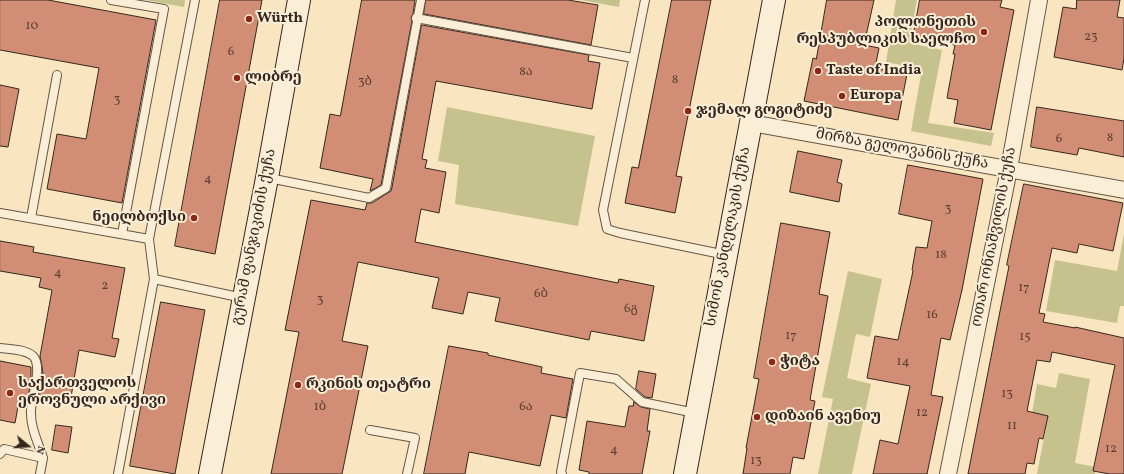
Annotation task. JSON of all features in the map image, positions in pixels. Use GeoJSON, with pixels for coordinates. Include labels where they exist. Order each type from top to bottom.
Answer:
{"type":"FeatureCollection","features":[{"type":"Feature","properties":{"kind":"main road","name":"გურამ ფანჯიკიძის ქუჩა"},"geometry":{"type":"LineString","coordinates":[[210,474],[299,0]]}},
{"type":"Feature","properties":{"kind":"main road","name":"სიმონ კანდელაკის ქუჩა"},"geometry":{"type":"LineString","coordinates":[[685,474],[774,0]]}},
{"type":"Feature","properties":{"kind":"street","name":"ოთარ ონიაშვილის ქუჩა"},"geometry":{"type":"LineString","coordinates":[[948,474],[1009,169],[1039,0]]}},
{"type":"Feature","properties":{"kind":"street","name":"მირზა გელოვანის ქუჩა"},"geometry":{"type":"LineString","coordinates":[[751,123],[1124,190]]}},
{"type":"Feature","properties":{"kind":"lane"},"geometry":{"type":"LineString","coordinates":[[111,0],[164,9],[122,234]]}},
{"type":"Feature","properties":{"kind":"lane"},"geometry":{"type":"LineString","coordinates":[[118,474],[154,279],[149,239],[195,0]]}},
{"type":"Feature","properties":{"kind":"lane"},"geometry":{"type":"LineString","coordinates":[[266,178],[369,198],[386,188],[416,18],[421,0]]}},
{"type":"Feature","properties":{"kind":"lane"},"geometry":{"type":"LineString","coordinates":[[645,0],[603,210],[607,229],[726,255]]}},
{"type":"Feature","properties":{"kind":"lane"},"geometry":{"type":"LineString","coordinates":[[416,18],[633,58]]}},
{"type":"Feature","properties":{"kind":"lane"},"geometry":{"type":"LineString","coordinates":[[31,218],[57,75]]}},
{"type":"Feature","properties":{"kind":"lane"},"geometry":{"type":"LineString","coordinates":[[0,213],[149,239]]}},
{"type":"Feature","properties":{"kind":"lane"},"geometry":{"type":"LineString","coordinates":[[154,279],[243,298]]}},
{"type":"Feature","properties":{"kind":"lane"},"geometry":{"type":"LineString","coordinates":[[0,348],[24,351],[33,356],[38,367],[31,416],[32,427],[42,458],[40,474]]}},
{"type":"Feature","properties":{"kind":"lane"},"geometry":{"type":"LineString","coordinates":[[562,474],[561,472],[580,373],[616,379],[642,402],[696,413]]}},
{"type":"Feature","properties":{"kind":"lane"},"geometry":{"type":"LineString","coordinates":[[370,430],[415,438],[407,474]]}},
{"type":"Feature","properties":{"kind":"lane"},"geometry":{"type":"LineString","coordinates":[[0,454],[4,449],[42,458]]}},
{"type":"Feature","properties":{"kind":"shaded area"},"geometry":{"type":"Polygon","coordinates":[[[146,0],[185,0],[184,7],[146,0]]]}},
{"type":"Feature","properties":{"kind":"shaded area"},"geometry":{"type":"Polygon","coordinates":[[[580,0],[620,0],[619,7],[580,0]]]}},
{"type":"Feature","properties":{"kind":"shaded area"},"geometry":{"type":"Polygon","coordinates":[[[896,0],[917,0],[909,43],[942,50],[928,123],[994,133],[991,146],[911,131],[922,69],[886,62],[896,0]]]}},
{"type":"Feature","properties":{"kind":"shaded area"},"geometry":{"type":"Polygon","coordinates":[[[447,107],[595,136],[578,226],[455,204],[459,165],[438,161],[447,107]]]}},
{"type":"Feature","properties":{"kind":"shaded area"},"geometry":{"type":"Polygon","coordinates":[[[1124,234],[1124,306],[1120,306],[1117,323],[1046,311],[1055,260],[1117,271],[1124,234]]]}},
{"type":"Feature","properties":{"kind":"shaded area"},"geometry":{"type":"Polygon","coordinates":[[[848,271],[882,279],[870,337],[856,334],[847,378],[871,384],[852,474],[818,474],[833,399],[822,397],[848,271]]]}},
{"type":"Feature","properties":{"kind":"shaded area"},"geometry":{"type":"Polygon","coordinates":[[[1059,373],[1090,379],[1075,463],[1096,467],[1095,474],[1037,474],[1047,422],[1031,419],[1037,384],[1056,388],[1059,373]]]}},
{"type":"Feature","properties":{"kind":"building"},"geometry":{"type":"Polygon","coordinates":[[[0,0],[48,0],[156,20],[122,203],[47,189],[57,134],[86,139],[99,68],[0,50],[0,0]]]}},
{"type":"Feature","properties":{"kind":"building"},"geometry":{"type":"Polygon","coordinates":[[[220,0],[262,0],[215,254],[175,246],[220,0]]]}},
{"type":"Feature","properties":{"kind":"building"},"geometry":{"type":"Polygon","coordinates":[[[362,0],[415,0],[381,185],[370,191],[373,179],[320,168],[330,114],[340,116],[362,0]]]}},
{"type":"Feature","properties":{"kind":"building"},"geometry":{"type":"Polygon","coordinates":[[[426,0],[568,0],[598,5],[591,45],[424,14],[426,0]]]}},
{"type":"Feature","properties":{"kind":"building"},"geometry":{"type":"Polygon","coordinates":[[[672,0],[711,0],[676,176],[682,177],[675,213],[625,203],[632,167],[638,168],[672,0]]]}},
{"type":"Feature","properties":{"kind":"building"},"geometry":{"type":"Polygon","coordinates":[[[827,0],[874,0],[864,45],[879,48],[875,68],[907,74],[898,120],[804,101],[813,58],[816,59],[827,0]]]}},
{"type":"Feature","properties":{"kind":"building"},"geometry":{"type":"Polygon","coordinates":[[[920,0],[1002,0],[1000,7],[1014,10],[991,130],[954,123],[958,100],[947,98],[955,54],[953,54],[955,45],[913,38],[920,0]]]}},
{"type":"Feature","properties":{"kind":"building"},"geometry":{"type":"Polygon","coordinates":[[[1077,0],[1120,0],[1117,17],[1124,18],[1124,58],[1122,70],[1054,57],[1063,7],[1076,9],[1077,0]]]}},
{"type":"Feature","properties":{"kind":"building"},"geometry":{"type":"Polygon","coordinates":[[[422,25],[589,55],[588,61],[600,63],[592,109],[436,81],[422,159],[427,160],[425,168],[446,172],[439,213],[421,209],[415,242],[618,283],[619,279],[654,286],[644,341],[591,331],[589,340],[495,321],[500,298],[468,292],[463,314],[432,308],[439,278],[358,262],[342,341],[368,346],[342,474],[271,474],[299,332],[285,330],[311,200],[365,210],[367,203],[372,203],[391,191],[422,25]]]}},
{"type":"Feature","properties":{"kind":"building"},"geometry":{"type":"Polygon","coordinates":[[[0,85],[19,89],[8,147],[0,146],[0,85]]]}},
{"type":"Feature","properties":{"kind":"building"},"geometry":{"type":"Polygon","coordinates":[[[1037,107],[1124,121],[1124,157],[1079,148],[1077,155],[1031,147],[1037,107]]]}},
{"type":"Feature","properties":{"kind":"building"},"geometry":{"type":"Polygon","coordinates":[[[798,151],[842,160],[837,182],[842,184],[839,202],[790,192],[798,151]]]}},
{"type":"Feature","properties":{"kind":"building"},"geometry":{"type":"Polygon","coordinates":[[[908,165],[983,179],[962,290],[950,340],[941,338],[931,395],[943,397],[927,474],[873,474],[880,440],[898,444],[910,386],[867,378],[875,336],[898,340],[913,271],[916,247],[927,248],[932,221],[899,214],[908,165]]]}},
{"type":"Feature","properties":{"kind":"building"},"geometry":{"type":"Polygon","coordinates":[[[1024,184],[1123,203],[1113,251],[1079,244],[1077,253],[1052,248],[1039,313],[1045,314],[1043,322],[1075,327],[1124,338],[1124,474],[1110,474],[1093,471],[1115,365],[1052,352],[1050,362],[1037,360],[1027,411],[1048,416],[1043,439],[1039,438],[1034,464],[1027,463],[1025,474],[968,474],[1009,266],[1007,265],[1024,184]]]}},
{"type":"Feature","properties":{"kind":"building"},"geometry":{"type":"Polygon","coordinates":[[[781,223],[830,232],[819,294],[828,296],[810,400],[815,401],[804,459],[793,457],[790,474],[743,474],[746,448],[759,379],[754,378],[781,223]]]}},
{"type":"Feature","properties":{"kind":"building"},"geometry":{"type":"Polygon","coordinates":[[[0,241],[34,247],[33,252],[125,268],[112,338],[119,339],[115,357],[79,350],[70,403],[38,398],[43,374],[40,356],[52,290],[39,287],[41,278],[0,271],[0,241]]]}},
{"type":"Feature","properties":{"kind":"building"},"geometry":{"type":"Polygon","coordinates":[[[161,302],[205,310],[175,474],[130,466],[161,302]]]}},
{"type":"Feature","properties":{"kind":"building"},"geometry":{"type":"Polygon","coordinates":[[[449,346],[488,353],[488,355],[542,367],[541,373],[573,379],[566,418],[551,415],[540,466],[469,452],[465,474],[424,474],[449,346]]]}},
{"type":"Feature","properties":{"kind":"building","name":"საქართველოს ეროვნული არქივი"},"geometry":{"type":"Polygon","coordinates":[[[0,361],[31,367],[31,381],[28,397],[20,396],[15,423],[0,420],[0,361]]]}},
{"type":"Feature","properties":{"kind":"building"},"geometry":{"type":"Polygon","coordinates":[[[639,371],[656,374],[652,398],[645,397],[636,389],[639,371]]]}},
{"type":"Feature","properties":{"kind":"building"},"geometry":{"type":"Polygon","coordinates":[[[634,402],[641,407],[650,409],[647,431],[650,431],[642,474],[589,474],[589,472],[579,470],[587,421],[625,427],[629,406],[633,406],[634,402]]]}},
{"type":"Feature","properties":{"kind":"building"},"geometry":{"type":"Polygon","coordinates":[[[56,425],[72,427],[68,453],[52,450],[56,425]]]}},
{"type":"Feature","properties":{"kind":"place","name":"Würth"},"geometry":{"type":"Point","coordinates":[249,19]}},
{"type":"Feature","properties":{"kind":"place","name":"პოლონეთის რესპუბლიკის საელჩო"},"geometry":{"type":"Point","coordinates":[984,32]}},
{"type":"Feature","properties":{"kind":"place","name":"Taste of India"},"geometry":{"type":"Point","coordinates":[818,71]}},
{"type":"Feature","properties":{"kind":"place","name":"ლიბრე"},"geometry":{"type":"Point","coordinates":[237,78]}},
{"type":"Feature","properties":{"kind":"place","name":"Europa"},"geometry":{"type":"Point","coordinates":[842,96]}},
{"type":"Feature","properties":{"kind":"place","name":"ჯემალ გოგიტიძე"},"geometry":{"type":"Point","coordinates":[688,111]}},
{"type":"Feature","properties":{"kind":"place","name":"ნეილბოქსი"},"geometry":{"type":"Point","coordinates":[194,218]}},
{"type":"Feature","properties":{"kind":"place","name":"ჭიტა"},"geometry":{"type":"Point","coordinates":[772,362]}},
{"type":"Feature","properties":{"kind":"place","name":"რკინის თეატრი"},"geometry":{"type":"Point","coordinates":[298,385]}},
{"type":"Feature","properties":{"kind":"place","name":"საქართველოს ეროვნული არქივი"},"geometry":{"type":"Point","coordinates":[10,393]}},
{"type":"Feature","properties":{"kind":"place","name":"დიზაინ ავენიუ"},"geometry":{"type":"Point","coordinates":[757,417]}}]}
